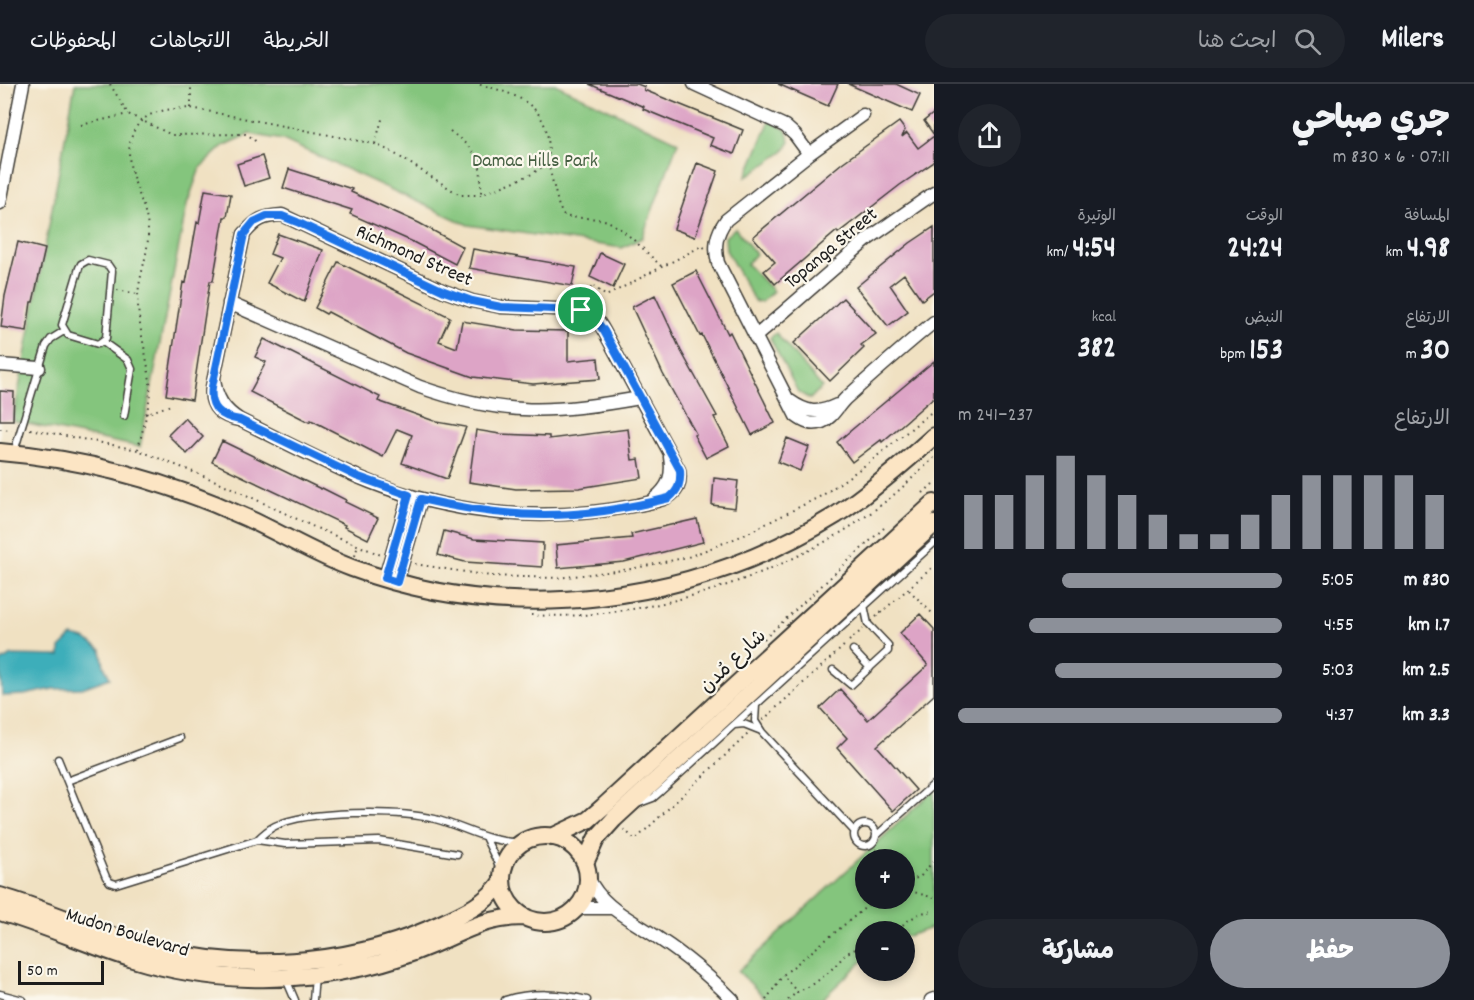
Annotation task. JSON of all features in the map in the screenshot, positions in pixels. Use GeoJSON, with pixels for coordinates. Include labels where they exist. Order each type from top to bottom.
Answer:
{"type":"FeatureCollection","features":[{"type":"Feature","properties":{"kind":"street"},"geometry":{"type":"LineString","coordinates":[[16,84],[20,102]]}},
{"type":"Feature","properties":{"kind":"street"},"geometry":{"type":"LineString","coordinates":[[0,203],[23,84]]}},
{"type":"Feature","properties":{"kind":"street"},"geometry":{"type":"LineString","coordinates":[[694,84],[784,126],[795,135],[809,154]]}},
{"type":"Feature","properties":{"kind":"street"},"geometry":{"type":"LineString","coordinates":[[863,115],[809,154],[726,220],[719,229],[716,240],[715,252],[718,263],[788,399],[800,408],[815,412],[841,403],[891,357],[934,322]]}},
{"type":"Feature","properties":{"kind":"street","name":"Topanga Street"},"geometry":{"type":"LineString","coordinates":[[754,336],[868,239],[934,193]]}},
{"type":"Feature","properties":{"kind":"street","name":"Richmond Street"},"geometry":{"type":"LineString","coordinates":[[267,216],[282,216],[444,291],[472,301],[501,307],[581,310],[591,314],[599,322],[680,470],[679,486],[669,498],[606,511],[559,515],[513,515],[466,509],[415,497],[356,476],[240,420],[231,415],[222,405],[216,392],[214,379],[229,303],[244,234],[254,222],[267,216]]}},
{"type":"Feature","properties":{"kind":"street"},"geometry":{"type":"LineString","coordinates":[[229,303],[420,387],[483,406],[549,411],[640,398]]}},
{"type":"Feature","properties":{"kind":"street"},"geometry":{"type":"LineString","coordinates":[[0,365],[39,368]]}},
{"type":"Feature","properties":{"kind":"street"},"geometry":{"type":"LineString","coordinates":[[7,452],[75,462],[156,482],[245,517],[351,568],[391,580],[439,592],[484,599],[530,601],[576,600],[622,595],[711,574],[754,557],[797,537],[837,514],[875,487],[934,436]]}},
{"type":"Feature","properties":{"kind":"street"},"geometry":{"type":"LineString","coordinates":[[391,580],[415,497]]}},
{"type":"Feature","properties":{"kind":"street","name":"شارع مُدن"},"geometry":{"type":"LineString","coordinates":[[552,837],[588,820],[603,807],[934,503]]}},
{"type":"Feature","properties":{"kind":"street","name":"شارع مُدن"},"geometry":{"type":"LineString","coordinates":[[586,870],[596,839],[628,805],[934,525]]}},
{"type":"Feature","properties":{"kind":"street"},"geometry":{"type":"LineString","coordinates":[[586,870],[586,893],[578,908],[566,917],[552,922],[538,922],[524,917],[512,908],[505,895],[502,876],[506,860],[513,850],[523,842],[537,837],[552,837],[566,842],[577,851],[586,870],[597,894],[611,908],[661,939],[708,976],[733,1000]]}},
{"type":"Feature","properties":{"kind":"street","name":"Mudon Boulevard"},"geometry":{"type":"LineString","coordinates":[[0,896],[154,949],[190,957],[264,963],[301,961],[338,955],[420,933],[472,909],[489,897],[502,876]]}},
{"type":"Feature","properties":{"kind":"street"},"geometry":{"type":"LineString","coordinates":[[578,908],[611,908]]}},
{"type":"Feature","properties":{"kind":"street","name":"Mudon Boulevard"},"geometry":{"type":"LineString","coordinates":[[0,912],[132,959],[163,967],[225,977],[285,978],[354,969],[403,956],[492,920],[524,917]]}},
{"type":"Feature","properties":{"kind":"lane"},"geometry":{"type":"LineString","coordinates":[[84,261],[108,265],[112,271],[111,288],[107,333],[103,342],[93,343],[68,335],[64,331],[63,319],[79,268],[84,261]]}},
{"type":"Feature","properties":{"kind":"lane"},"geometry":{"type":"LineString","coordinates":[[7,452],[46,346],[51,339],[64,331]]}},
{"type":"Feature","properties":{"kind":"lane"},"geometry":{"type":"LineString","coordinates":[[103,342],[128,360],[132,369],[124,416]]}},
{"type":"Feature","properties":{"kind":"lane"},"geometry":{"type":"LineString","coordinates":[[628,805],[653,798],[934,543]]}},
{"type":"Feature","properties":{"kind":"lane"},"geometry":{"type":"LineString","coordinates":[[864,605],[868,624]]}},
{"type":"Feature","properties":{"kind":"lane"},"geometry":{"type":"LineString","coordinates":[[833,670],[850,685],[889,648],[868,624],[849,619]]}},
{"type":"Feature","properties":{"kind":"lane"},"geometry":{"type":"LineString","coordinates":[[853,650],[870,668]]}},
{"type":"Feature","properties":{"kind":"lane"},"geometry":{"type":"LineString","coordinates":[[756,704],[755,721],[762,732],[854,831]]}},
{"type":"Feature","properties":{"kind":"lane"},"geometry":{"type":"LineString","coordinates":[[732,726],[750,726],[762,732]]}},
{"type":"Feature","properties":{"kind":"lane"},"geometry":{"type":"LineString","coordinates":[[67,781],[180,738]]}},
{"type":"Feature","properties":{"kind":"lane"},"geometry":{"type":"LineString","coordinates":[[57,759],[106,877],[110,882],[116,884],[257,840],[285,844],[379,842],[458,854]]}},
{"type":"Feature","properties":{"kind":"lane"},"geometry":{"type":"LineString","coordinates":[[876,836],[874,827],[870,824],[861,824],[853,835],[856,843],[864,846],[872,844],[876,836],[934,784]]}},
{"type":"Feature","properties":{"kind":"lane"},"geometry":{"type":"LineString","coordinates":[[257,840],[265,832],[292,820],[332,815],[372,814],[431,818],[459,826],[486,839],[523,842]]}},
{"type":"Feature","properties":{"kind":"lane"},"geometry":{"type":"LineString","coordinates":[[486,839],[502,876]]}},
{"type":"Feature","properties":{"kind":"lane"},"geometry":{"type":"LineString","coordinates":[[313,1000],[315,975]]}},
{"type":"Feature","properties":{"kind":"lane"},"geometry":{"type":"LineString","coordinates":[[285,978],[296,1000]]}},
{"type":"Feature","properties":{"kind":"lane"},"geometry":{"type":"LineString","coordinates":[[0,994],[12,999],[23,1000]]}},
{"type":"Feature","properties":{"kind":"lane"},"geometry":{"type":"LineString","coordinates":[[505,1000],[526,995],[554,995],[587,1000]]}},
{"type":"Feature","properties":{"kind":"path"},"geometry":{"type":"LineString","coordinates":[[110,84],[128,114]]}},
{"type":"Feature","properties":{"kind":"path"},"geometry":{"type":"LineString","coordinates":[[190,108],[191,84]]}},
{"type":"Feature","properties":{"kind":"path"},"geometry":{"type":"LineString","coordinates":[[477,84],[522,98],[538,111],[548,132],[548,163],[559,207],[564,216],[606,220],[662,267]]}},
{"type":"Feature","properties":{"kind":"path"},"geometry":{"type":"LineString","coordinates":[[492,84],[501,90]]}},
{"type":"Feature","properties":{"kind":"path"},"geometry":{"type":"LineString","coordinates":[[138,450],[150,384],[139,323],[138,294],[148,232],[129,168],[131,138],[143,120],[162,109],[190,108],[375,144],[392,152],[460,195],[481,195],[532,174],[548,163]]}},
{"type":"Feature","properties":{"kind":"path"},"geometry":{"type":"LineString","coordinates":[[81,125],[128,114],[172,135],[245,134],[253,138],[257,144]]}},
{"type":"Feature","properties":{"kind":"path"},"geometry":{"type":"LineString","coordinates":[[375,144],[383,116]]}},
{"type":"Feature","properties":{"kind":"path"},"geometry":{"type":"LineString","coordinates":[[450,131],[477,157],[482,171],[481,195]]}},
{"type":"Feature","properties":{"kind":"path"},"geometry":{"type":"LineString","coordinates":[[581,310],[592,285],[606,296],[702,246],[710,253],[715,264],[718,263]]}},
{"type":"Feature","properties":{"kind":"path"},"geometry":{"type":"LineString","coordinates":[[111,288],[138,294]]}},
{"type":"Feature","properties":{"kind":"path"},"geometry":{"type":"LineString","coordinates":[[145,414],[171,405]]}},
{"type":"Feature","properties":{"kind":"path"},"geometry":{"type":"LineString","coordinates":[[528,615],[549,617],[600,615],[719,589],[789,560],[856,523],[886,502],[934,458]]}},
{"type":"Feature","properties":{"kind":"path"},"geometry":{"type":"LineString","coordinates":[[909,590],[934,615]]}},
{"type":"Feature","properties":{"kind":"path"},"geometry":{"type":"LineString","coordinates":[[872,844],[876,849]]}},
{"type":"Feature","properties":{"kind":"path"},"geometry":{"type":"LineString","coordinates":[[915,879],[920,877],[934,860]]}},
{"type":"Feature","properties":{"kind":"path"},"geometry":{"type":"LineString","coordinates":[[915,892],[934,898]]}},
{"type":"Feature","properties":{"kind":"path"},"geometry":{"type":"LineString","coordinates":[[766,1000],[783,975],[864,909]]}},
{"type":"Feature","properties":{"kind":"path"},"geometry":{"type":"LineString","coordinates":[[909,921],[928,910],[934,912]]}},
{"type":"Feature","properties":{"kind":"path"},"geometry":{"type":"LineString","coordinates":[[788,1000],[828,973],[847,953],[855,949]]}},
{"type":"Feature","properties":{"kind":"path"},"geometry":{"type":"LineString","coordinates":[[783,975],[797,992]]}},
{"type":"Feature","properties":{"kind":"green space","name":"Damac Hills Park"},"geometry":{"type":"Polygon","coordinates":[[[75,84],[555,84],[678,142],[642,238],[622,248],[468,225],[283,140],[250,134],[223,146],[200,168],[187,204],[140,447],[13,421],[75,84]]]}},
{"type":"Feature","properties":{"kind":"green space"},"geometry":{"type":"Polygon","coordinates":[[[770,120],[786,130],[790,142],[783,152],[746,177],[770,120]]]}},
{"type":"Feature","properties":{"kind":"green space"},"geometry":{"type":"Polygon","coordinates":[[[735,228],[756,254],[747,264],[773,291],[762,302],[755,302],[726,250],[725,237],[735,228]]]}},
{"type":"Feature","properties":{"kind":"green space"},"geometry":{"type":"Polygon","coordinates":[[[776,333],[822,387],[810,399],[798,392],[770,338],[776,333]]]}},
{"type":"Feature","properties":{"kind":"green space"},"geometry":{"type":"Polygon","coordinates":[[[934,790],[934,927],[915,934],[915,921],[855,921],[855,968],[821,1000],[767,1000],[738,971],[855,863],[855,909],[915,909],[915,849],[870,849],[934,790]]]}},
{"type":"Feature","properties":{"kind":"water"},"geometry":{"type":"Polygon","coordinates":[[[72,636],[85,639],[101,650],[104,666],[110,678],[82,688],[53,689],[24,695],[2,696],[0,662],[11,655],[60,656],[60,648],[72,636]]]}},
{"type":"Feature","properties":{"kind":"building"},"geometry":{"type":"Polygon","coordinates":[[[589,84],[637,84],[645,87],[644,90],[743,130],[734,154],[710,145],[713,138],[589,84]]]}},
{"type":"Feature","properties":{"kind":"building"},"geometry":{"type":"Polygon","coordinates":[[[778,84],[838,84],[828,106],[778,84]]]}},
{"type":"Feature","properties":{"kind":"building"},"geometry":{"type":"Polygon","coordinates":[[[848,84],[896,84],[920,95],[912,112],[848,84]]]}},
{"type":"Feature","properties":{"kind":"building"},"geometry":{"type":"Polygon","coordinates":[[[934,113],[934,135],[924,121],[934,113]]]}},
{"type":"Feature","properties":{"kind":"building"},"geometry":{"type":"Polygon","coordinates":[[[899,122],[905,130],[902,137],[907,133],[918,148],[934,136],[934,162],[838,233],[837,231],[775,284],[764,271],[775,262],[753,237],[842,163],[899,122]]]}},
{"type":"Feature","properties":{"kind":"building"},"geometry":{"type":"Polygon","coordinates":[[[262,156],[269,178],[244,186],[237,164],[262,156]]]}},
{"type":"Feature","properties":{"kind":"building"},"geometry":{"type":"Polygon","coordinates":[[[697,163],[718,171],[695,237],[674,229],[697,163]]]}},
{"type":"Feature","properties":{"kind":"building"},"geometry":{"type":"Polygon","coordinates":[[[289,169],[352,189],[351,192],[419,223],[463,247],[455,264],[411,241],[350,214],[352,210],[283,188],[289,169]]]}},
{"type":"Feature","properties":{"kind":"building"},"geometry":{"type":"Polygon","coordinates":[[[205,190],[231,194],[227,217],[224,217],[213,281],[210,281],[192,400],[166,395],[183,282],[186,283],[205,190]]]}},
{"type":"Feature","properties":{"kind":"building"},"geometry":{"type":"Polygon","coordinates":[[[934,227],[934,291],[922,300],[904,274],[890,285],[908,311],[888,326],[856,287],[910,243],[934,227]]]}},
{"type":"Feature","properties":{"kind":"building"},"geometry":{"type":"Polygon","coordinates":[[[278,234],[323,250],[304,302],[267,283],[280,258],[270,254],[278,234]]]}},
{"type":"Feature","properties":{"kind":"building"},"geometry":{"type":"Polygon","coordinates":[[[18,242],[45,249],[33,302],[31,302],[27,331],[1,327],[5,296],[18,242]]]}},
{"type":"Feature","properties":{"kind":"building"},"geometry":{"type":"Polygon","coordinates":[[[473,249],[576,267],[572,286],[469,268],[473,249]]]}},
{"type":"Feature","properties":{"kind":"building"},"geometry":{"type":"Polygon","coordinates":[[[600,253],[624,264],[613,288],[590,277],[600,253]]]}},
{"type":"Feature","properties":{"kind":"building"},"geometry":{"type":"Polygon","coordinates":[[[338,262],[450,317],[439,341],[457,348],[462,321],[517,330],[568,331],[568,361],[598,358],[600,379],[533,384],[473,377],[406,353],[328,312],[326,314],[315,308],[338,262]]]}},
{"type":"Feature","properties":{"kind":"building"},"geometry":{"type":"Polygon","coordinates":[[[696,271],[728,334],[730,332],[775,423],[752,435],[673,283],[696,271]]]}},
{"type":"Feature","properties":{"kind":"building"},"geometry":{"type":"Polygon","coordinates":[[[655,295],[681,351],[717,416],[714,417],[729,446],[706,458],[632,307],[655,295]]]}},
{"type":"Feature","properties":{"kind":"building"},"geometry":{"type":"Polygon","coordinates":[[[843,298],[876,334],[861,345],[864,348],[830,381],[794,343],[843,298]]]}},
{"type":"Feature","properties":{"kind":"building"},"geometry":{"type":"Polygon","coordinates":[[[264,339],[380,397],[378,401],[437,422],[466,427],[447,479],[402,463],[412,435],[397,429],[383,457],[250,392],[266,362],[255,357],[264,339]]]}},
{"type":"Feature","properties":{"kind":"building"},"geometry":{"type":"Polygon","coordinates":[[[934,361],[934,397],[882,442],[881,440],[852,462],[837,442],[934,361]]]}},
{"type":"Feature","properties":{"kind":"building"},"geometry":{"type":"Polygon","coordinates":[[[0,391],[14,392],[13,420],[0,420],[0,391]]]}},
{"type":"Feature","properties":{"kind":"building"},"geometry":{"type":"Polygon","coordinates":[[[185,418],[203,437],[187,454],[168,435],[185,418]]]}},
{"type":"Feature","properties":{"kind":"building"},"geometry":{"type":"Polygon","coordinates":[[[628,429],[632,460],[639,459],[642,478],[579,488],[516,489],[469,482],[476,430],[500,434],[549,436],[549,439],[628,429]]]}},
{"type":"Feature","properties":{"kind":"building"},"geometry":{"type":"Polygon","coordinates":[[[787,438],[809,447],[800,471],[778,462],[787,438]]]}},
{"type":"Feature","properties":{"kind":"building"},"geometry":{"type":"Polygon","coordinates":[[[222,441],[322,488],[378,518],[368,539],[344,527],[345,525],[212,462],[222,441]]]}},
{"type":"Feature","properties":{"kind":"building"},"geometry":{"type":"Polygon","coordinates":[[[714,478],[738,481],[735,508],[712,505],[714,478]]]}},
{"type":"Feature","properties":{"kind":"building"},"geometry":{"type":"Polygon","coordinates":[[[697,519],[703,542],[624,562],[558,568],[556,545],[632,538],[631,534],[697,519]]]}},
{"type":"Feature","properties":{"kind":"building"},"geometry":{"type":"Polygon","coordinates":[[[444,531],[474,539],[543,543],[542,567],[465,562],[438,555],[444,531]]]}},
{"type":"Feature","properties":{"kind":"building"},"geometry":{"type":"Polygon","coordinates":[[[920,614],[934,629],[934,695],[877,746],[916,790],[893,811],[837,748],[847,738],[820,708],[840,689],[868,720],[928,665],[900,633],[920,614]]]}},
{"type":"Feature","properties":{"kind":"route"},"geometry":{"type":"LineString","coordinates":[[267,216],[282,216],[297,222],[444,291],[472,301],[501,307],[581,310],[591,314],[599,322],[680,470],[681,478],[675,493],[669,498],[606,511],[559,515],[513,515],[466,509],[421,499],[397,582],[385,578],[409,495],[356,476],[240,420],[229,418],[218,411],[212,400],[212,387],[244,234],[254,222],[267,216]]}}]}
